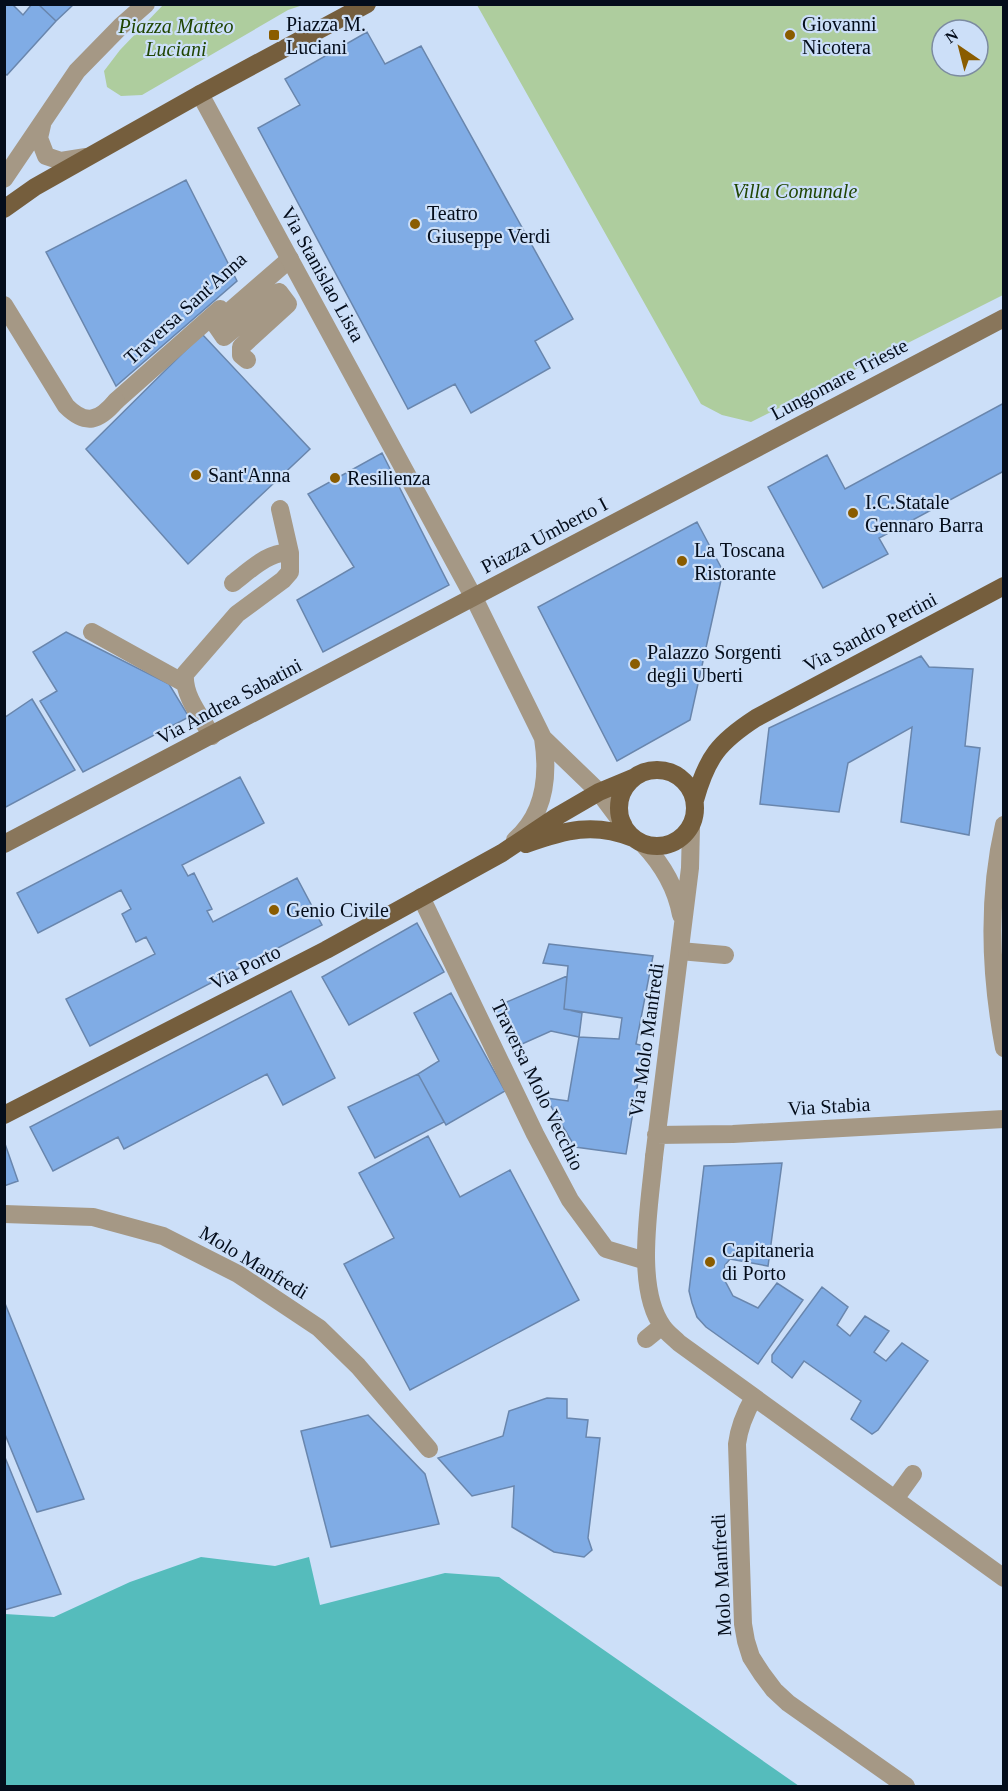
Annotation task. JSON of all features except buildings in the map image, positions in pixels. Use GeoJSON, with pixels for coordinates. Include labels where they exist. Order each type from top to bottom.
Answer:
{"type":"FeatureCollection","features":[{"type":"Feature","properties":{"kind":"main road"},"geometry":{"type":"LineString","coordinates":[[4,209],[35,187],[367,4]]}},
{"type":"Feature","properties":{"kind":"main road","name":"Lungomare Trieste"},"geometry":{"type":"LineString","coordinates":[[696,480],[1004,318]]}},
{"type":"Feature","properties":{"kind":"main road","name":"Piazza Umberto I"},"geometry":{"type":"LineString","coordinates":[[474,598],[696,480]]}},
{"type":"Feature","properties":{"kind":"main road","name":"Via Sandro Pertini"},"geometry":{"type":"LineString","coordinates":[[695,800],[702,776],[713,755],[735,732],[756,718],[1004,586]]}},
{"type":"Feature","properties":{"kind":"main road","name":"Via Andrea Sabatini"},"geometry":{"type":"LineString","coordinates":[[4,844],[474,598]]}},
{"type":"Feature","properties":{"kind":"main road"},"geometry":{"type":"LineString","coordinates":[[666,770],[685,780],[695,800],[695,817],[691,827],[684,836],[664,846],[640,842],[629,834],[623,824],[619,807],[620,798],[628,782],[645,771],[666,770]]}},
{"type":"Feature","properties":{"kind":"main road","name":"Via Porto"},"geometry":{"type":"LineString","coordinates":[[4,1115],[326,950],[502,853],[599,792],[635,777]]}},
{"type":"Feature","properties":{"kind":"main road","name":"Via Porto"},"geometry":{"type":"LineString","coordinates":[[502,853],[572,830],[613,830],[640,842]]}},
{"type":"Feature","properties":{"kind":"street"},"geometry":{"type":"LineString","coordinates":[[4,179],[77,71],[146,4]]}},
{"type":"Feature","properties":{"kind":"street","name":"Via Stanislao Lista"},"geometry":{"type":"LineString","coordinates":[[200,94],[406,475]]}},
{"type":"Feature","properties":{"kind":"street"},"geometry":{"type":"LineString","coordinates":[[44,120],[39,138],[46,156],[61,161],[90,156]]}},
{"type":"Feature","properties":{"kind":"street"},"geometry":{"type":"LineString","coordinates":[[247,360],[241,355],[241,347],[288,304],[279,292],[224,337],[215,324],[287,254]]}},
{"type":"Feature","properties":{"kind":"street","name":"Traversa Sant'Anna"},"geometry":{"type":"LineString","coordinates":[[4,305],[66,406],[83,419],[100,417],[116,400],[245,287],[287,254]]}},
{"type":"Feature","properties":{"kind":"street","name":"Piazza Umberto I"},"geometry":{"type":"LineString","coordinates":[[406,475],[474,598]]}},
{"type":"Feature","properties":{"kind":"street"},"geometry":{"type":"LineString","coordinates":[[212,736],[188,695],[184,683],[185,674],[237,614],[283,580],[290,572],[290,553],[280,509]]}},
{"type":"Feature","properties":{"kind":"street"},"geometry":{"type":"LineString","coordinates":[[233,583],[259,563],[277,554],[290,553]]}},
{"type":"Feature","properties":{"kind":"street"},"geometry":{"type":"LineString","coordinates":[[474,598],[543,738],[547,761],[546,781],[532,821],[502,853]]}},
{"type":"Feature","properties":{"kind":"street"},"geometry":{"type":"LineString","coordinates":[[92,632],[184,683]]}},
{"type":"Feature","properties":{"kind":"street"},"geometry":{"type":"LineString","coordinates":[[543,738],[599,792],[623,824]]}},
{"type":"Feature","properties":{"kind":"street"},"geometry":{"type":"LineString","coordinates":[[1004,825],[993,893],[992,932],[993,977],[1004,1048]]}},
{"type":"Feature","properties":{"kind":"street","name":"Via Molo Manfredi"},"geometry":{"type":"LineString","coordinates":[[646,1261],[656,1135],[690,868],[691,827]]}},
{"type":"Feature","properties":{"kind":"street","name":"Via Molo Manfredi"},"geometry":{"type":"LineString","coordinates":[[640,842],[660,862],[668,878],[678,899],[683,929]]}},
{"type":"Feature","properties":{"kind":"street","name":"Traversa Molo Vecchio"},"geometry":{"type":"LineString","coordinates":[[421,897],[535,1134],[570,1200],[606,1249],[646,1261]]}},
{"type":"Feature","properties":{"kind":"street"},"geometry":{"type":"LineString","coordinates":[[680,951],[725,955]]}},
{"type":"Feature","properties":{"kind":"street","name":"Via Stabia"},"geometry":{"type":"LineString","coordinates":[[656,1135],[733,1134],[1004,1119]]}},
{"type":"Feature","properties":{"kind":"street","name":"Molo Manfredi"},"geometry":{"type":"LineString","coordinates":[[4,1214],[93,1217],[164,1236],[238,1274],[319,1328],[358,1366],[429,1449]]}},
{"type":"Feature","properties":{"kind":"street"},"geometry":{"type":"LineString","coordinates":[[646,1261],[647,1285],[653,1307],[662,1326],[679,1343],[1002,1573]]}},
{"type":"Feature","properties":{"kind":"street"},"geometry":{"type":"LineString","coordinates":[[646,1339],[662,1326]]}},
{"type":"Feature","properties":{"kind":"street","name":"Molo Manfredi"},"geometry":{"type":"LineString","coordinates":[[754,1397],[745,1411],[737,1444],[743,1624],[751,1657],[774,1690],[788,1703],[906,1786]]}},
{"type":"Feature","properties":{"kind":"street"},"geometry":{"type":"LineString","coordinates":[[895,1499],[913,1474]]}},
{"type":"Feature","properties":{"kind":"green space","name":"Piazza Matteo Luciani"},"geometry":{"type":"Polygon","coordinates":[[[163,5],[303,5],[288,10],[142,95],[121,96],[107,87],[104,71],[120,50],[163,5]]]}},
{"type":"Feature","properties":{"kind":"green space","name":"Villa Comunale"},"geometry":{"type":"Polygon","coordinates":[[[477,5],[1003,5],[1003,295],[751,422],[722,415],[701,404],[477,5]]]}},
{"type":"Feature","properties":{"kind":"shaded area"},"geometry":{"type":"Polygon","coordinates":[[[201,1557],[275,1566],[309,1557],[320,1605],[445,1573],[499,1577],[799,1786],[5,1786],[5,1614],[54,1617],[130,1582],[201,1557]]]}},
{"type":"Feature","properties":{"kind":"place","name":"Piazza M. Luciani"},"geometry":{"type":"Point","coordinates":[274,35]}},
{"type":"Feature","properties":{"kind":"place","name":"Giovanni Nicotera"},"geometry":{"type":"Point","coordinates":[790,35]}},
{"type":"Feature","properties":{"kind":"place","name":"Teatro Giuseppe Verdi"},"geometry":{"type":"Point","coordinates":[415,224]}},
{"type":"Feature","properties":{"kind":"place","name":"Sant'Anna"},"geometry":{"type":"Point","coordinates":[196,475]}},
{"type":"Feature","properties":{"kind":"place","name":"Resilienza"},"geometry":{"type":"Point","coordinates":[335,478]}},
{"type":"Feature","properties":{"kind":"place","name":"I.C.Statale Gennaro Barra"},"geometry":{"type":"Point","coordinates":[853,513]}},
{"type":"Feature","properties":{"kind":"place","name":"La Toscana Ristorante"},"geometry":{"type":"Point","coordinates":[682,561]}},
{"type":"Feature","properties":{"kind":"place","name":"Palazzo Sorgenti degli Uberti"},"geometry":{"type":"Point","coordinates":[635,664]}},
{"type":"Feature","properties":{"kind":"place","name":"Genio Civile"},"geometry":{"type":"Point","coordinates":[274,910]}},
{"type":"Feature","properties":{"kind":"place","name":"Capitaneria di Porto"},"geometry":{"type":"Point","coordinates":[710,1262]}}]}
